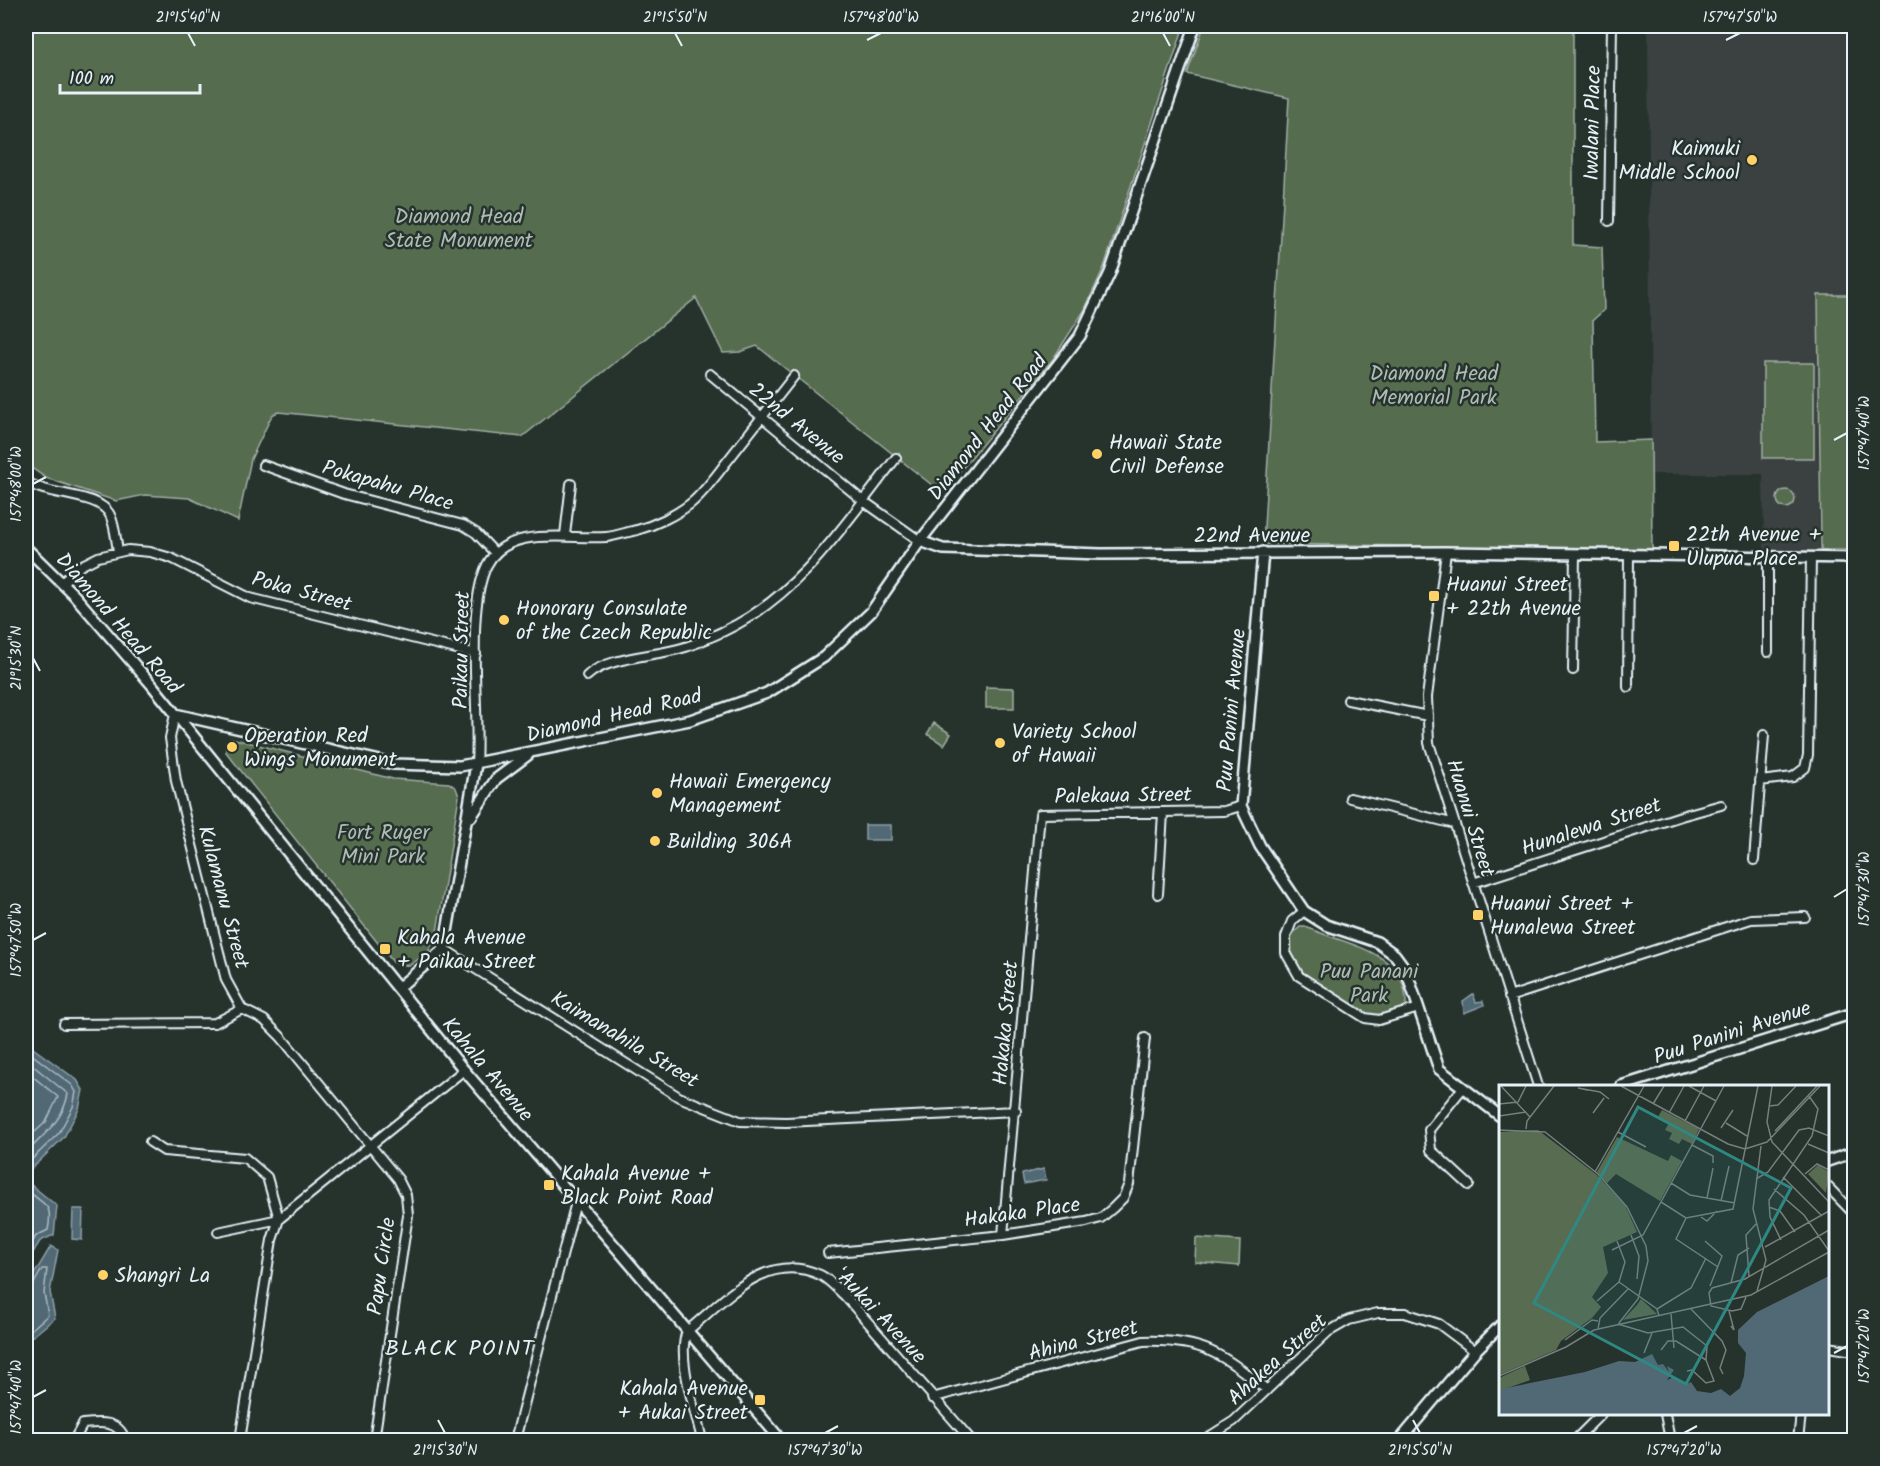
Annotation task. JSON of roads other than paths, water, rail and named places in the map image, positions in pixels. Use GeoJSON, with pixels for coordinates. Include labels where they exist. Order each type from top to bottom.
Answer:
{"type":"FeatureCollection","features":[{"type":"Feature","properties":{"kind":"street","name":"Diamond Head Road"},"geometry":{"type":"LineString","coordinates":[[26,548],[62,583],[175,714],[393,764],[441,768],[476,764],[690,720],[767,693],[824,657],[871,612],[920,541],[1057,368],[1089,319],[1110,273],[1195,26]]}},
{"type":"Feature","properties":{"kind":"street","name":"Iwalani Place"},"geometry":{"type":"LineString","coordinates":[[1609,221],[1612,26]]}},
{"type":"Feature","properties":{"kind":"street","name":"22nd Avenue"},"geometry":{"type":"LineString","coordinates":[[710,375],[862,500],[920,541],[943,549],[1101,554],[1446,552],[1854,558]]}},
{"type":"Feature","properties":{"kind":"street"},"geometry":{"type":"LineString","coordinates":[[495,553],[520,541],[565,535],[605,537],[640,529],[668,517],[698,495],[794,376]]}},
{"type":"Feature","properties":{"kind":"street"},"geometry":{"type":"LineString","coordinates":[[587,676],[604,665],[684,648],[741,622],[802,576],[896,458]]}},
{"type":"Feature","properties":{"kind":"street","name":"Pokapahu Place"},"geometry":{"type":"LineString","coordinates":[[263,465],[344,494],[463,525],[476,533],[495,553]]}},
{"type":"Feature","properties":{"kind":"street"},"geometry":{"type":"LineString","coordinates":[[26,481],[41,490],[102,505],[111,516],[118,551]]}},
{"type":"Feature","properties":{"kind":"street"},"geometry":{"type":"LineString","coordinates":[[565,535],[571,484]]}},
{"type":"Feature","properties":{"kind":"street","name":"Poka Street"},"geometry":{"type":"LineString","coordinates":[[62,583],[84,563],[118,551],[139,550],[160,554],[250,598],[476,654]]}},
{"type":"Feature","properties":{"kind":"street","name":"Puu Panini Avenue"},"geometry":{"type":"LineString","coordinates":[[1263,552],[1241,806],[1260,846],[1304,911],[1326,926],[1377,942],[1395,955],[1406,970],[1439,1069],[1499,1115]]}},
{"type":"Feature","properties":{"kind":"street","name":"Huanui Street"},"geometry":{"type":"LineString","coordinates":[[1446,552],[1427,696],[1429,743],[1538,1085]]}},
{"type":"Feature","properties":{"kind":"street","name":"Paikau Street"},"geometry":{"type":"LineString","coordinates":[[444,949],[468,821],[476,764],[476,654],[481,581],[495,553]]}},
{"type":"Feature","properties":{"kind":"street"},"geometry":{"type":"LineString","coordinates":[[1573,670],[1575,555]]}},
{"type":"Feature","properties":{"kind":"street"},"geometry":{"type":"LineString","coordinates":[[1628,687],[1629,555]]}},
{"type":"Feature","properties":{"kind":"street"},"geometry":{"type":"LineString","coordinates":[[1768,556],[1768,652]]}},
{"type":"Feature","properties":{"kind":"street"},"geometry":{"type":"LineString","coordinates":[[1760,781],[1792,777],[1805,768],[1808,755],[1811,558]]}},
{"type":"Feature","properties":{"kind":"street"},"geometry":{"type":"LineString","coordinates":[[1348,700],[1428,716]]}},
{"type":"Feature","properties":{"kind":"street","name":"Kahala Avenue"},"geometry":{"type":"LineString","coordinates":[[175,714],[464,1070],[781,1440]]}},
{"type":"Feature","properties":{"kind":"street","name":"Kulamanu Street"},"geometry":{"type":"LineString","coordinates":[[175,714],[171,748],[184,820],[226,980],[242,1009]]}},
{"type":"Feature","properties":{"kind":"street"},"geometry":{"type":"LineString","coordinates":[[1754,860],[1764,735]]}},
{"type":"Feature","properties":{"kind":"street"},"geometry":{"type":"LineString","coordinates":[[468,821],[496,779],[530,753]]}},
{"type":"Feature","properties":{"kind":"street"},"geometry":{"type":"LineString","coordinates":[[1350,798],[1455,824]]}},
{"type":"Feature","properties":{"kind":"street","name":"Hunalewa Street"},"geometry":{"type":"LineString","coordinates":[[1473,883],[1720,805]]}},
{"type":"Feature","properties":{"kind":"street","name":"Palekaua Street"},"geometry":{"type":"LineString","coordinates":[[1040,814],[1224,811],[1241,806]]}},
{"type":"Feature","properties":{"kind":"street"},"geometry":{"type":"LineString","coordinates":[[1158,894],[1163,813]]}},
{"type":"Feature","properties":{"kind":"street","name":"Hakaka Street"},"geometry":{"type":"LineString","coordinates":[[1003,1234],[1016,1111],[1040,814]]}},
{"type":"Feature","properties":{"kind":"street"},"geometry":{"type":"LineString","coordinates":[[1304,911],[1292,921],[1286,937],[1286,953],[1299,975],[1365,1018],[1378,1020],[1419,1008]]}},
{"type":"Feature","properties":{"kind":"street"},"geometry":{"type":"LineString","coordinates":[[1509,997],[1751,919],[1805,917]]}},
{"type":"Feature","properties":{"kind":"street"},"geometry":{"type":"LineString","coordinates":[[398,988],[444,949]]}},
{"type":"Feature","properties":{"kind":"street","name":"Kaimanahila Street"},"geometry":{"type":"LineString","coordinates":[[444,949],[679,1097],[740,1121],[786,1122],[1016,1111]]}},
{"type":"Feature","properties":{"kind":"street"},"geometry":{"type":"LineString","coordinates":[[64,1024],[215,1023],[242,1009],[264,1020],[281,1037],[370,1143]]}},
{"type":"Feature","properties":{"kind":"street","name":"Puu Panini Avenue"},"geometry":{"type":"LineString","coordinates":[[1624,1085],[1854,1013]]}},
{"type":"Feature","properties":{"kind":"street","name":"Hakaka Place"},"geometry":{"type":"LineString","coordinates":[[828,1253],[1003,1234],[1101,1218],[1123,1198],[1132,1169],[1145,1038]]}},
{"type":"Feature","properties":{"kind":"street"},"geometry":{"type":"LineString","coordinates":[[218,1232],[279,1219],[370,1143],[464,1070]]}},
{"type":"Feature","properties":{"kind":"street"},"geometry":{"type":"LineString","coordinates":[[1462,1089],[1429,1130],[1431,1150],[1469,1185]]}},
{"type":"Feature","properties":{"kind":"street"},"geometry":{"type":"LineString","coordinates":[[150,1142],[164,1151],[245,1158],[267,1177],[279,1219],[272,1240],[240,1440]]}},
{"type":"Feature","properties":{"kind":"street","name":"Papu Circle"},"geometry":{"type":"LineString","coordinates":[[370,1143],[398,1179],[406,1195],[408,1215],[374,1440]]}},
{"type":"Feature","properties":{"kind":"street"},"geometry":{"type":"LineString","coordinates":[[1829,1160],[1854,1152]]}},
{"type":"Feature","properties":{"kind":"street"},"geometry":{"type":"LineString","coordinates":[[1829,1189],[1854,1214]]}},
{"type":"Feature","properties":{"kind":"street"},"geometry":{"type":"LineString","coordinates":[[515,1440],[576,1202]]}},
{"type":"Feature","properties":{"kind":"street","name":"ʻAukai Avenue"},"geometry":{"type":"LineString","coordinates":[[687,1331],[744,1284],[769,1270],[795,1268],[821,1275],[845,1296],[971,1440]]}},
{"type":"Feature","properties":{"kind":"street","name":"Ahakea Street"},"geometry":{"type":"LineString","coordinates":[[1204,1440],[1234,1421],[1328,1332],[1348,1320],[1378,1313],[1405,1314],[1439,1324],[1475,1351]]}},
{"type":"Feature","properties":{"kind":"street"},"geometry":{"type":"LineString","coordinates":[[1400,1440],[1475,1351],[1499,1327]]}},
{"type":"Feature","properties":{"kind":"street"},"geometry":{"type":"LineString","coordinates":[[687,1331],[683,1340],[684,1360],[702,1440]]}},
{"type":"Feature","properties":{"kind":"street","name":"Ahina Street"},"geometry":{"type":"LineString","coordinates":[[932,1398],[1143,1341],[1175,1340],[1196,1344],[1230,1360],[1268,1390]]}},
{"type":"Feature","properties":{"kind":"street"},"geometry":{"type":"LineString","coordinates":[[1829,1347],[1854,1351]]}},
{"type":"Feature","properties":{"kind":"street"},"geometry":{"type":"LineString","coordinates":[[1575,1440],[1599,1415]]}},
{"type":"Feature","properties":{"kind":"street"},"geometry":{"type":"LineString","coordinates":[[1665,1415],[1670,1440]]}},
{"type":"Feature","properties":{"kind":"street"},"geometry":{"type":"LineString","coordinates":[[1798,1440],[1801,1415]]}},
{"type":"Feature","properties":{"kind":"street"},"geometry":{"type":"LineString","coordinates":[[74,1440],[83,1424],[103,1421],[117,1427],[125,1440]]}},
{"type":"Feature","properties":{"kind":"water"},"geometry":{"type":"Polygon","coordinates":[[[865,825],[891,825],[891,840],[865,840],[865,825]]]}},
{"type":"Feature","properties":{"kind":"water"},"geometry":{"type":"Polygon","coordinates":[[[1473,994],[1476,1002],[1483,1001],[1484,1005],[1464,1013],[1463,1001],[1473,994]]]}},
{"type":"Feature","properties":{"kind":"water"},"geometry":{"type":"Polygon","coordinates":[[[26,1043],[77,1080],[83,1090],[79,1109],[64,1137],[30,1170],[30,1184],[57,1206],[54,1235],[40,1241],[26,1264],[26,1043]]]}},
{"type":"Feature","properties":{"kind":"water"},"geometry":{"type":"Polygon","coordinates":[[[1044,1169],[1046,1180],[1024,1184],[1022,1174],[1044,1169]]]}},
{"type":"Feature","properties":{"kind":"water"},"geometry":{"type":"Polygon","coordinates":[[[73,1209],[83,1209],[82,1240],[72,1239],[73,1209]]]}},
{"type":"Feature","properties":{"kind":"water"},"geometry":{"type":"Polygon","coordinates":[[[51,1246],[58,1250],[50,1292],[55,1318],[33,1336],[26,1335],[26,1288],[51,1246]]]}},
{"type":"Feature","properties":{"kind":"place","name":"Kaimuki Middle School"},"geometry":{"type":"Point","coordinates":[1752,160]}},
{"type":"Feature","properties":{"kind":"place","name":"Hawaii State Civil Defense"},"geometry":{"type":"Point","coordinates":[1097,454]}},
{"type":"Feature","properties":{"kind":"place","name":"22th Avenue + Ulupua Place"},"geometry":{"type":"Point","coordinates":[1674,546]}},
{"type":"Feature","properties":{"kind":"place","name":"Huanui Street + 22th Avenue"},"geometry":{"type":"Point","coordinates":[1434,596]}},
{"type":"Feature","properties":{"kind":"place","name":"Honorary Consulate of the Czech Republic"},"geometry":{"type":"Point","coordinates":[504,620]}},
{"type":"Feature","properties":{"kind":"place","name":"Variety School of Hawaii"},"geometry":{"type":"Point","coordinates":[1000,743]}},
{"type":"Feature","properties":{"kind":"place","name":"Operation Red Wings Monument"},"geometry":{"type":"Point","coordinates":[232,747]}},
{"type":"Feature","properties":{"kind":"place","name":"Hawaii Emergency Management"},"geometry":{"type":"Point","coordinates":[657,793]}},
{"type":"Feature","properties":{"kind":"place","name":"Building 306A"},"geometry":{"type":"Point","coordinates":[655,841]}},
{"type":"Feature","properties":{"kind":"place","name":"Huanui Street + Hunalewa Street"},"geometry":{"type":"Point","coordinates":[1478,915]}},
{"type":"Feature","properties":{"kind":"place","name":"Kahala Avenue + Paikau Street"},"geometry":{"type":"Point","coordinates":[385,949]}},
{"type":"Feature","properties":{"kind":"place","name":"Kahala Avenue + Black Point Road"},"geometry":{"type":"Point","coordinates":[549,1185]}},
{"type":"Feature","properties":{"kind":"place","name":"Shangri La"},"geometry":{"type":"Point","coordinates":[103,1275]}},
{"type":"Feature","properties":{"kind":"place","name":"Kahala Avenue + Aukai Street"},"geometry":{"type":"Point","coordinates":[760,1400]}},
{"type":"Feature","properties":{"kind":"district","name":"BLACK POINT"},"geometry":{"type":"Point","coordinates":[460,1347]}},
{"type":"Feature","properties":{"kind":"park label","name":"Diamond Head State Monument"},"geometry":{"type":"Point","coordinates":[459,228]}},
{"type":"Feature","properties":{"kind":"park label","name":"Diamond Head Memorial Park"},"geometry":{"type":"Point","coordinates":[1434,385]}},
{"type":"Feature","properties":{"kind":"park label","name":"Fort Ruger Mini Park"},"geometry":{"type":"Point","coordinates":[383,844]}},
{"type":"Feature","properties":{"kind":"park label","name":"Puu Panani Park"},"geometry":{"type":"Point","coordinates":[1369,983]}}]}
